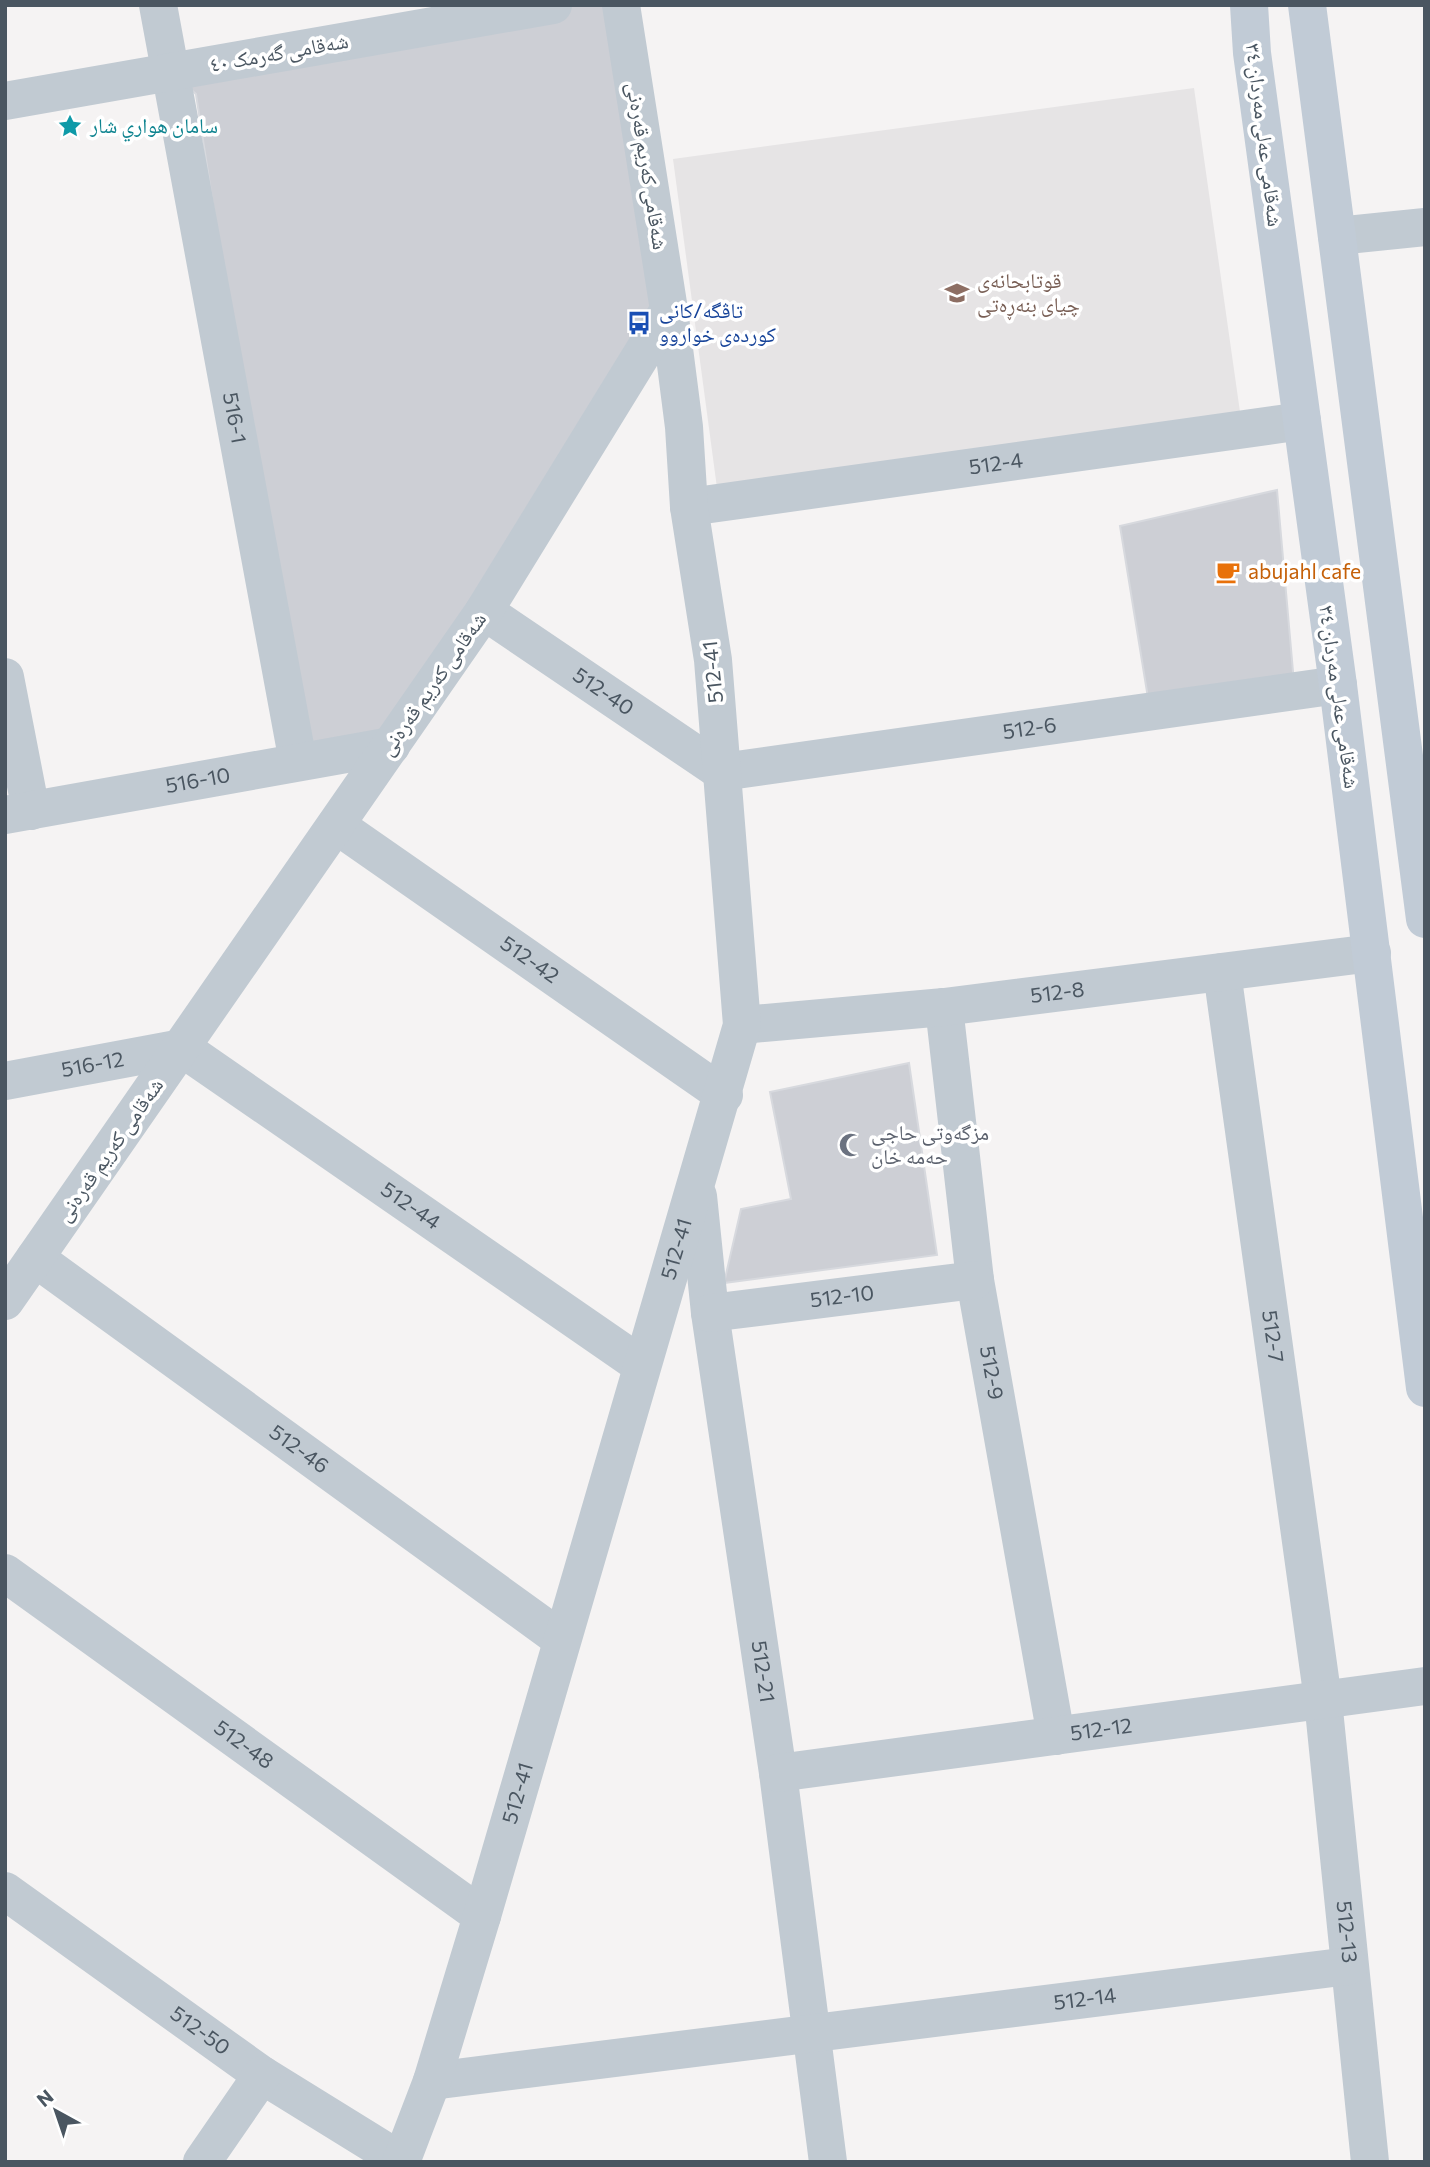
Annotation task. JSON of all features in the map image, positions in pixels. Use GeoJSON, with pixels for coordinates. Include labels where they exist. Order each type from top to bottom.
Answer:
{"type":"FeatureCollection","features":[{"type":"Feature","properties":{"kind":"main road","name":"شەقامی عەلی مەردان ٣٤"},"geometry":{"type":"LineString","coordinates":[[1250,5],[1252,52],[1338,685],[1425,1388]]}},
{"type":"Feature","properties":{"kind":"main road"},"geometry":{"type":"LineString","coordinates":[[1307,5],[1337,236],[1415,770],[1425,919]]}},
{"type":"Feature","properties":{"kind":"street","name":"516-1"},"geometry":{"type":"LineString","coordinates":[[158,5],[299,762]]}},
{"type":"Feature","properties":{"kind":"street","name":"شەقامی گەرمک ٤٠"},"geometry":{"type":"LineString","coordinates":[[5,101],[172,72],[432,16],[553,5]]}},
{"type":"Feature","properties":{"kind":"street","name":"شەقامی کەریم قەرەنی"},"geometry":{"type":"LineString","coordinates":[[5,1301],[484,611],[669,310],[621,5]]}},
{"type":"Feature","properties":{"kind":"street"},"geometry":{"type":"LineString","coordinates":[[1337,236],[1425,227]]}},
{"type":"Feature","properties":{"kind":"street","name":"512-41"},"geometry":{"type":"LineString","coordinates":[[401,2162],[432,2081],[482,1916],[641,1364],[724,1095],[742,1025],[713,660],[689,507],[684,428],[669,310]]}},
{"type":"Feature","properties":{"kind":"street","name":"512-4"},"geometry":{"type":"LineString","coordinates":[[689,507],[1302,421]]}},
{"type":"Feature","properties":{"kind":"street","name":"512-40"},"geometry":{"type":"LineString","coordinates":[[484,611],[722,772]]}},
{"type":"Feature","properties":{"kind":"street"},"geometry":{"type":"LineString","coordinates":[[5,677],[18,813]]}},
{"type":"Feature","properties":{"kind":"street","name":"512-6"},"geometry":{"type":"LineString","coordinates":[[722,772],[1338,685]]}},
{"type":"Feature","properties":{"kind":"street","name":"516-10"},"geometry":{"type":"LineString","coordinates":[[18,813],[390,746]]}},
{"type":"Feature","properties":{"kind":"street","name":"512-42"},"geometry":{"type":"LineString","coordinates":[[336,825],[724,1095]]}},
{"type":"Feature","properties":{"kind":"street","name":"512-8"},"geometry":{"type":"LineString","coordinates":[[742,1025],[944,1007],[1372,953]]}},
{"type":"Feature","properties":{"kind":"street","name":"512-7"},"geometry":{"type":"LineString","coordinates":[[1223,972],[1323,1700]]}},
{"type":"Feature","properties":{"kind":"street","name":"512-9"},"geometry":{"type":"LineString","coordinates":[[944,1007],[975,1280],[1056,1736]]}},
{"type":"Feature","properties":{"kind":"street","name":"516-12"},"geometry":{"type":"LineString","coordinates":[[5,1081],[182,1048]]}},
{"type":"Feature","properties":{"kind":"street","name":"512-44"},"geometry":{"type":"LineString","coordinates":[[182,1048],[641,1364]]}},
{"type":"Feature","properties":{"kind":"street","name":"512-21"},"geometry":{"type":"LineString","coordinates":[[697,1180],[710,1313],[816,2032],[828,2162]]}},
{"type":"Feature","properties":{"kind":"street","name":"512-46"},"geometry":{"type":"LineString","coordinates":[[35,1258],[561,1639]]}},
{"type":"Feature","properties":{"kind":"street","name":"512-10"},"geometry":{"type":"LineString","coordinates":[[710,1313],[975,1280]]}},
{"type":"Feature","properties":{"kind":"street","name":"512-48"},"geometry":{"type":"LineString","coordinates":[[5,1573],[482,1916]]}},
{"type":"Feature","properties":{"kind":"street","name":"512-12"},"geometry":{"type":"LineString","coordinates":[[778,1773],[1425,1686]]}},
{"type":"Feature","properties":{"kind":"street","name":"512-13"},"geometry":{"type":"LineString","coordinates":[[1323,1700],[1370,2162]]}},
{"type":"Feature","properties":{"kind":"street","name":"512-50"},"geometry":{"type":"LineString","coordinates":[[5,1891],[262,2075],[401,2162]]}},
{"type":"Feature","properties":{"kind":"street","name":"512-14"},"geometry":{"type":"LineString","coordinates":[[432,2081],[1349,1966]]}},
{"type":"Feature","properties":{"kind":"street"},"geometry":{"type":"LineString","coordinates":[[202,2162],[262,2075]]}},
{"type":"Feature","properties":{"kind":"shaded area","name":"قوتابحانەی چیای بنەڕەتی"},"geometry":{"type":"Polygon","coordinates":[[[1194,88],[1242,426],[717,488],[673,159],[1194,88]]]}},
{"type":"Feature","properties":{"kind":"building"},"geometry":{"type":"Polygon","coordinates":[[[552,5],[621,5],[669,310],[391,746],[298,762],[196,94],[171,72],[552,5]]]}},
{"type":"Feature","properties":{"kind":"building"},"geometry":{"type":"Polygon","coordinates":[[[1277,490],[1294,683],[1149,704],[1120,526],[1277,490]]]}},
{"type":"Feature","properties":{"kind":"building","name":"مزگەوتی حاجی حەمە خان"},"geometry":{"type":"Polygon","coordinates":[[[909,1063],[937,1255],[724,1283],[741,1209],[791,1199],[770,1092],[909,1063]]]}},
{"type":"Feature","properties":{"kind":"place","name":"سامان هواري شار"},"geometry":{"type":"Point","coordinates":[70,126]}},
{"type":"Feature","properties":{"kind":"place","name":"قوتابحانەی چیای بنەڕەتی"},"geometry":{"type":"Point","coordinates":[957,293]}},
{"type":"Feature","properties":{"kind":"place","name":"تاڤگە/کانی کوردەی خواروو"},"geometry":{"type":"Point","coordinates":[639,323]}},
{"type":"Feature","properties":{"kind":"place","name":"abujahl cafe"},"geometry":{"type":"Point","coordinates":[1228,572]}},
{"type":"Feature","properties":{"kind":"place","name":"مزگەوتی حاجی حەمە خان"},"geometry":{"type":"Point","coordinates":[851,1145]}}]}
